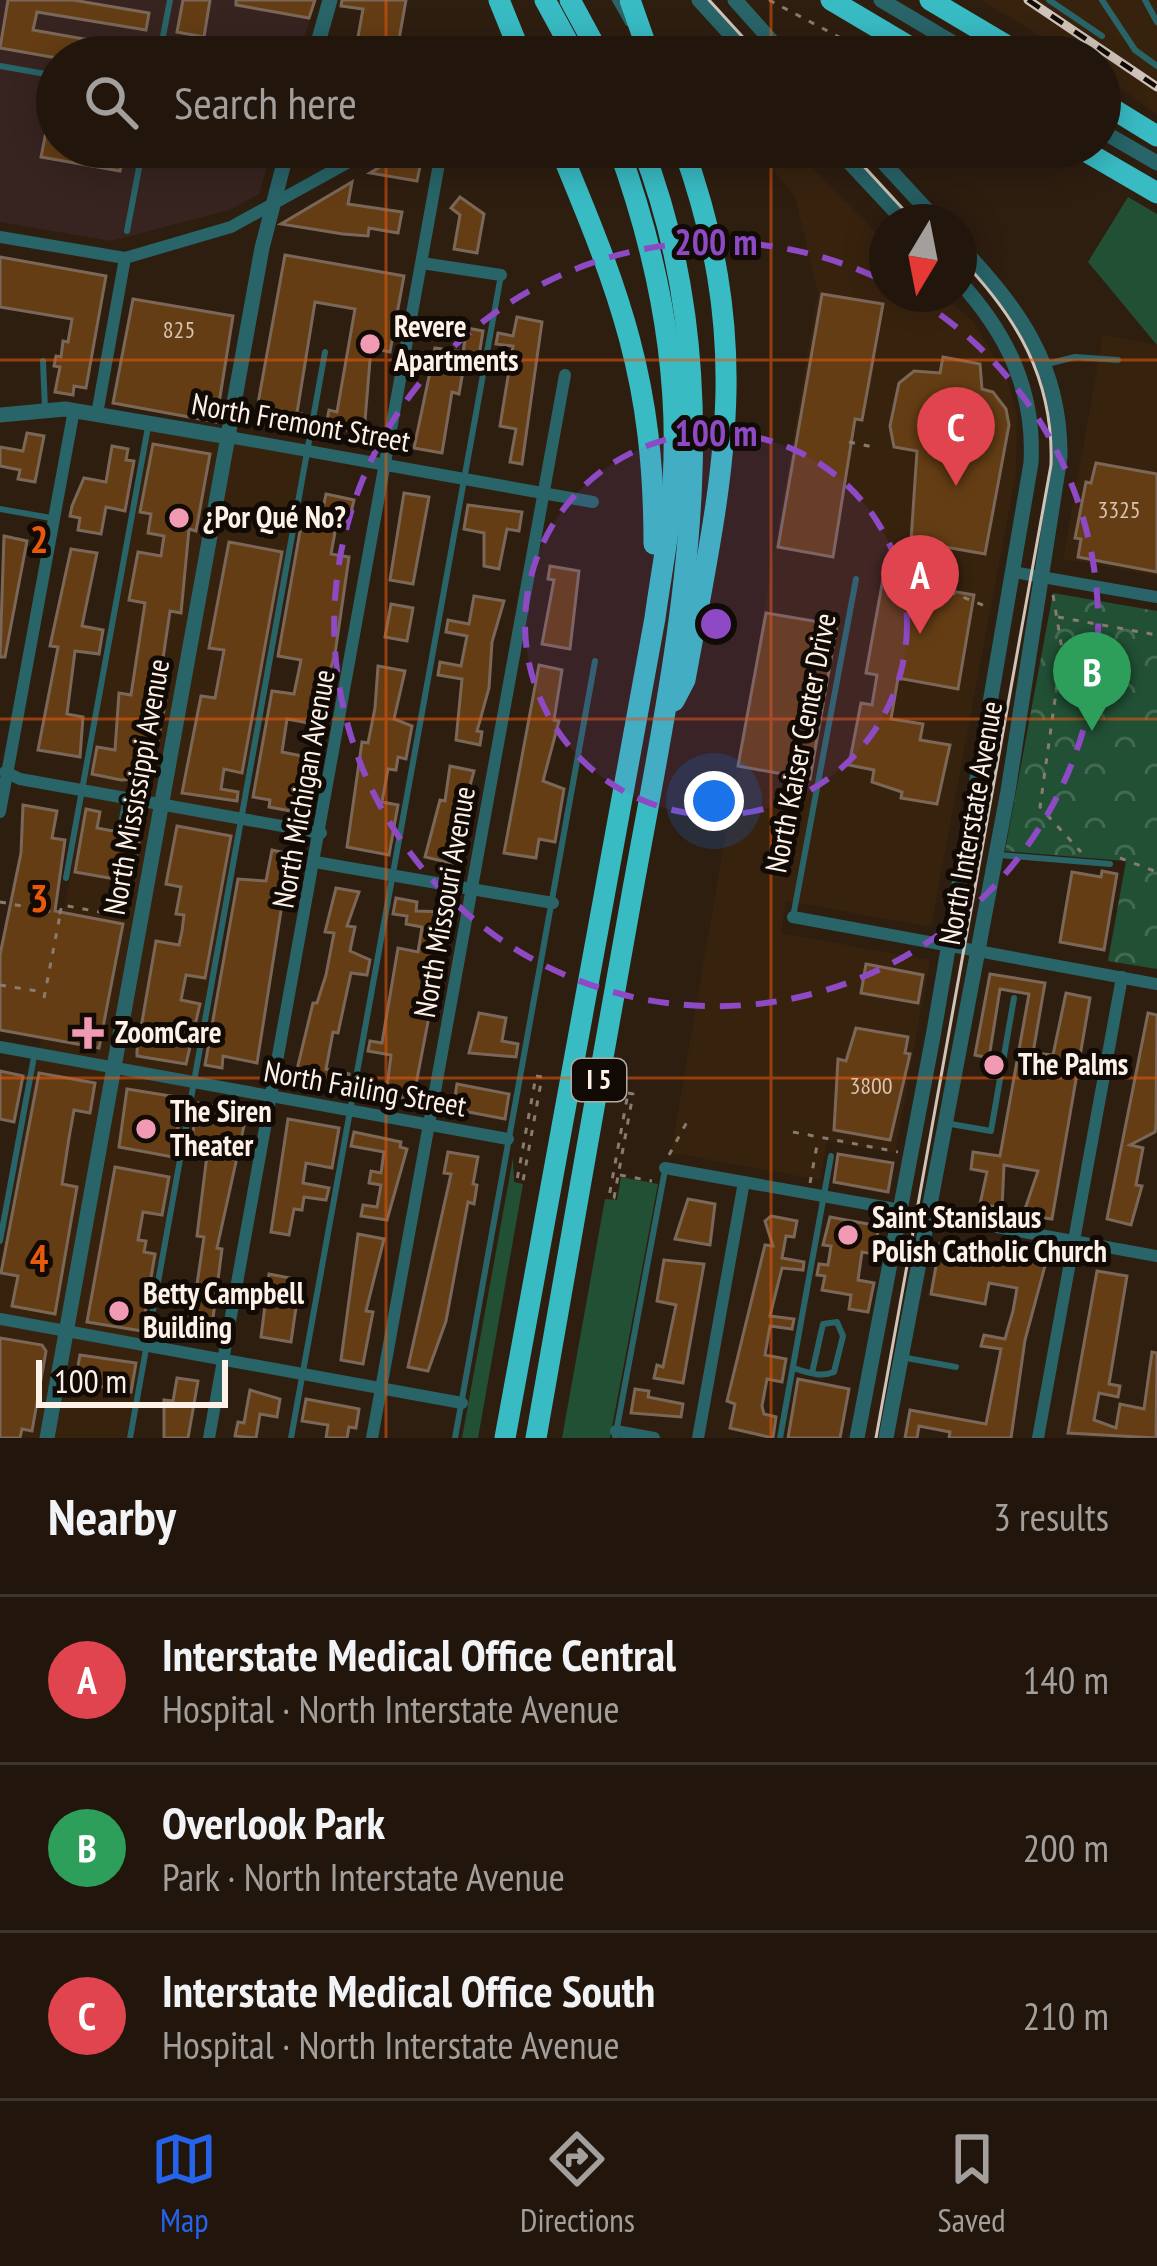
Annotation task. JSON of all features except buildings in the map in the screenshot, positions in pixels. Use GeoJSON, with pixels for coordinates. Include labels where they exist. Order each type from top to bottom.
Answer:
{"type":"FeatureCollection","features":[{"type":"Feature","properties":{"kind":"highway"},"geometry":{"type":"LineString","coordinates":[[499,0],[514,36]]}},
{"type":"Feature","properties":{"kind":"highway"},"geometry":{"type":"LineString","coordinates":[[545,0],[565,36]]}},
{"type":"Feature","properties":{"kind":"highway"},"geometry":{"type":"LineString","coordinates":[[569,0],[589,36]]}},
{"type":"Feature","properties":{"kind":"highway"},"geometry":{"type":"LineString","coordinates":[[630,0],[642,36]]}},
{"type":"Feature","properties":{"kind":"highway"},"geometry":{"type":"LineString","coordinates":[[831,0],[892,36]]}},
{"type":"Feature","properties":{"kind":"highway"},"geometry":{"type":"LineString","coordinates":[[930,0],[991,36]]}},
{"type":"Feature","properties":{"kind":"highway"},"geometry":{"type":"LineString","coordinates":[[1121,114],[1157,136]]}},
{"type":"Feature","properties":{"kind":"highway"},"geometry":{"type":"LineString","coordinates":[[568,168],[613,278],[640,369],[652,445],[655,618]]}},
{"type":"Feature","properties":{"kind":"highway","name":"I 5"},"geometry":{"type":"LineString","coordinates":[[505,1438],[655,618],[673,488],[673,395],[650,249],[625,168]]}},
{"type":"Feature","properties":{"kind":"highway","name":"I 5"},"geometry":{"type":"LineString","coordinates":[[536,1438],[662,723],[693,518],[695,409],[680,278],[648,168]]}},
{"type":"Feature","properties":{"kind":"highway"},"geometry":{"type":"LineString","coordinates":[[662,723],[685,680],[728,412],[722,294],[689,168]]}},
{"type":"Feature","properties":{"kind":"highway"},"geometry":{"type":"LineString","coordinates":[[1113,168],[1157,194]]}},
{"type":"Feature","properties":{"kind":"street"},"geometry":{"type":"LineString","coordinates":[[320,36],[330,0]]}},
{"type":"Feature","properties":{"kind":"street"},"geometry":{"type":"LineString","coordinates":[[699,0],[732,36]]}},
{"type":"Feature","properties":{"kind":"street"},"geometry":{"type":"LineString","coordinates":[[735,0],[767,36]]}},
{"type":"Feature","properties":{"kind":"street"},"geometry":{"type":"LineString","coordinates":[[881,0],[942,36]]}},
{"type":"Feature","properties":{"kind":"street"},"geometry":{"type":"LineString","coordinates":[[1121,143],[1157,164]]}},
{"type":"Feature","properties":{"kind":"street","name":"North Mississippi Avenue"},"geometry":{"type":"LineString","coordinates":[[46,1438],[282,168]]}},
{"type":"Feature","properties":{"kind":"street"},"geometry":{"type":"LineString","coordinates":[[0,237],[124,258],[231,226],[338,168]]}},
{"type":"Feature","properties":{"kind":"street","name":"North Michigan Avenue"},"geometry":{"type":"LineString","coordinates":[[209,1438],[438,168]]}},
{"type":"Feature","properties":{"kind":"street"},"geometry":{"type":"LineString","coordinates":[[855,168],[888,204]]}},
{"type":"Feature","properties":{"kind":"street"},"geometry":{"type":"LineString","coordinates":[[888,168],[921,204]]}},
{"type":"Feature","properties":{"kind":"street"},"geometry":{"type":"LineString","coordinates":[[97,414],[124,258]]}},
{"type":"Feature","properties":{"kind":"street"},"geometry":{"type":"LineString","coordinates":[[422,263],[501,275]]}},
{"type":"Feature","properties":{"kind":"street","name":"North Interstate Avenue"},"geometry":{"type":"LineString","coordinates":[[886,1438],[924,1214],[996,855],[1044,578],[1060,437],[1047,364],[1019,314],[977,266]]}},
{"type":"Feature","properties":{"kind":"street","name":"North Interstate Avenue"},"geometry":{"type":"LineString","coordinates":[[857,1438],[1031,463],[1028,402],[1004,340],[977,305]]}},
{"type":"Feature","properties":{"kind":"street","name":"North Missouri Avenue"},"geometry":{"type":"LineString","coordinates":[[372,1438],[565,375]]}},
{"type":"Feature","properties":{"kind":"street"},"geometry":{"type":"LineString","coordinates":[[0,812],[74,410]]}},
{"type":"Feature","properties":{"kind":"street","name":"North Fremont Street"},"geometry":{"type":"LineString","coordinates":[[0,415],[74,410],[592,502]]}},
{"type":"Feature","properties":{"kind":"street"},"geometry":{"type":"LineString","coordinates":[[1013,572],[1157,597]]}},
{"type":"Feature","properties":{"kind":"street"},"geometry":{"type":"LineString","coordinates":[[4,771],[321,833]]}},
{"type":"Feature","properties":{"kind":"street"},"geometry":{"type":"LineString","coordinates":[[315,862],[553,904]]}},
{"type":"Feature","properties":{"kind":"street"},"geometry":{"type":"LineString","coordinates":[[794,917],[1157,984]]}},
{"type":"Feature","properties":{"kind":"street"},"geometry":{"type":"LineString","coordinates":[[1038,1438],[1122,977]]}},
{"type":"Feature","properties":{"kind":"street","name":"North Failing Street"},"geometry":{"type":"LineString","coordinates":[[0,1047],[508,1139]]}},
{"type":"Feature","properties":{"kind":"street"},"geometry":{"type":"LineString","coordinates":[[664,1175],[744,1182],[901,1210]]}},
{"type":"Feature","properties":{"kind":"street"},"geometry":{"type":"LineString","coordinates":[[698,1438],[744,1182]]}},
{"type":"Feature","properties":{"kind":"street"},"geometry":{"type":"LineString","coordinates":[[924,1214],[1157,1256]]}},
{"type":"Feature","properties":{"kind":"street"},"geometry":{"type":"LineString","coordinates":[[0,1318],[462,1403]]}},
{"type":"Feature","properties":{"kind":"street"},"geometry":{"type":"LineString","coordinates":[[616,1434],[654,1438]]}},
{"type":"Feature","properties":{"kind":"lane"},"geometry":{"type":"LineString","coordinates":[[163,36],[170,0]]}},
{"type":"Feature","properties":{"kind":"lane"},"geometry":{"type":"LineString","coordinates":[[615,0],[636,36]]}},
{"type":"Feature","properties":{"kind":"lane"},"geometry":{"type":"LineString","coordinates":[[1049,0],[1102,36]]}},
{"type":"Feature","properties":{"kind":"lane"},"geometry":{"type":"LineString","coordinates":[[1102,0],[1135,50],[1157,67]]}},
{"type":"Feature","properties":{"kind":"lane"},"geometry":{"type":"LineString","coordinates":[[1145,0],[1157,22]]}},
{"type":"Feature","properties":{"kind":"lane"},"geometry":{"type":"LineString","coordinates":[[0,65],[36,72]]}},
{"type":"Feature","properties":{"kind":"lane"},"geometry":{"type":"LineString","coordinates":[[127,231],[138,168]]}},
{"type":"Feature","properties":{"kind":"lane"},"geometry":{"type":"LineString","coordinates":[[291,1438],[501,275]]}},
{"type":"Feature","properties":{"kind":"lane"},"geometry":{"type":"LineString","coordinates":[[130,1438],[326,352]]}},
{"type":"Feature","properties":{"kind":"lane"},"geometry":{"type":"LineString","coordinates":[[1047,364],[1075,357],[1118,359]]}},
{"type":"Feature","properties":{"kind":"lane"},"geometry":{"type":"LineString","coordinates":[[43,361],[45,409]]}},
{"type":"Feature","properties":{"kind":"lane"},"geometry":{"type":"LineString","coordinates":[[66,878],[149,423]]}},
{"type":"Feature","properties":{"kind":"lane"},"geometry":{"type":"LineString","coordinates":[[0,508],[54,518]]}},
{"type":"Feature","properties":{"kind":"lane","name":"North Kaiser Center Drive"},"geometry":{"type":"LineString","coordinates":[[794,917],[856,579]]}},
{"type":"Feature","properties":{"kind":"lane"},"geometry":{"type":"LineString","coordinates":[[455,1438],[595,661]]}},
{"type":"Feature","properties":{"kind":"lane"},"geometry":{"type":"LineString","coordinates":[[122,819],[126,798]]}},
{"type":"Feature","properties":{"kind":"lane"},"geometry":{"type":"LineString","coordinates":[[996,855],[1109,860]]}},
{"type":"Feature","properties":{"kind":"lane"},"geometry":{"type":"LineString","coordinates":[[944,1122],[991,1131],[1014,998]]}},
{"type":"Feature","properties":{"kind":"lane"},"geometry":{"type":"LineString","coordinates":[[0,1241],[34,1053]]}},
{"type":"Feature","properties":{"kind":"lane"},"geometry":{"type":"LineString","coordinates":[[780,1438],[831,1156]]}},
{"type":"Feature","properties":{"kind":"lane"},"geometry":{"type":"LineString","coordinates":[[616,1434],[664,1175]]}},
{"type":"Feature","properties":{"kind":"lane"},"geometry":{"type":"LineString","coordinates":[[793,1369],[812,1373],[834,1372],[843,1336],[837,1322],[824,1324],[812,1373]]}},
{"type":"Feature","properties":{"kind":"lane"},"geometry":{"type":"LineString","coordinates":[[899,1357],[956,1366]]}},
{"type":"Feature","properties":{"kind":"path"},"geometry":{"type":"LineString","coordinates":[[769,0],[837,36]]}},
{"type":"Feature","properties":{"kind":"path"},"geometry":{"type":"LineString","coordinates":[[849,442],[873,447]]}},
{"type":"Feature","properties":{"kind":"path"},"geometry":{"type":"LineString","coordinates":[[918,542],[944,590],[976,605],[1004,610]]}},
{"type":"Feature","properties":{"kind":"path"},"geometry":{"type":"LineString","coordinates":[[1053,595],[1062,649],[1040,807],[1070,846],[1091,854]]}},
{"type":"Feature","properties":{"kind":"path"},"geometry":{"type":"LineString","coordinates":[[1056,617],[1157,635]]}},
{"type":"Feature","properties":{"kind":"path"},"geometry":{"type":"LineString","coordinates":[[1109,860],[1157,872]]}},
{"type":"Feature","properties":{"kind":"path"},"geometry":{"type":"LineString","coordinates":[[0,985],[44,995],[66,878]]}},
{"type":"Feature","properties":{"kind":"path"},"geometry":{"type":"LineString","coordinates":[[0,902],[60,914]]}},
{"type":"Feature","properties":{"kind":"path"},"geometry":{"type":"LineString","coordinates":[[62,905],[141,919]]}},
{"type":"Feature","properties":{"kind":"path"},"geometry":{"type":"LineString","coordinates":[[536,1076],[542,1077],[525,1167],[523,1180],[518,1180],[536,1076]]}},
{"type":"Feature","properties":{"kind":"path"},"geometry":{"type":"LineString","coordinates":[[628,1093],[633,1094],[619,1175],[614,1198],[609,1197],[628,1093]]}},
{"type":"Feature","properties":{"kind":"path"},"geometry":{"type":"LineString","coordinates":[[619,1175],[664,1175],[688,1120]]}},
{"type":"Feature","properties":{"kind":"path"},"geometry":{"type":"LineString","coordinates":[[793,1132],[911,1155]]}},
{"type":"Feature","properties":{"kind":"path"},"geometry":{"type":"LineString","coordinates":[[808,1193],[818,1138]]}},
{"type":"Feature","properties":{"kind":"shaded area"},"geometry":{"type":"Polygon","coordinates":[[[0,0],[315,0],[305,36],[36,36],[36,168],[267,168],[259,194],[229,210],[111,241],[0,222],[0,0]]]}},
{"type":"Feature","properties":{"kind":"shaded area"},"geometry":{"type":"Polygon","coordinates":[[[982,0],[1157,0],[1157,114],[1121,89],[1121,36],[1039,36],[982,0]]]}},
{"type":"Feature","properties":{"kind":"shaded area"},"geometry":{"type":"Polygon","coordinates":[[[771,168],[812,168],[869,225],[869,312],[962,312],[973,321],[1008,381],[1017,414],[1016,473],[931,927],[786,901],[781,933],[930,960],[895,1153],[827,1141],[820,1180],[671,1153],[818,292],[795,197],[771,168]]]}},
{"type":"Feature","properties":{"kind":"shaded area"},"geometry":{"type":"Polygon","coordinates":[[[1103,335],[1157,345],[1157,576],[1063,559],[1103,335]]]}},
{"type":"Feature","properties":{"kind":"shaded area"},"geometry":{"type":"Polygon","coordinates":[[[151,427],[305,454],[126,1438],[0,1438],[0,1266],[151,427]]]}},
{"type":"Feature","properties":{"kind":"green space"},"geometry":{"type":"Polygon","coordinates":[[[1128,197],[1157,214],[1157,345],[1088,262],[1128,197]]]}},
{"type":"Feature","properties":{"kind":"green space"},"geometry":{"type":"Polygon","coordinates":[[[1053,593],[1157,611],[1157,969],[1108,961],[1126,861],[1005,851],[1053,593]]]}},
{"type":"Feature","properties":{"kind":"green space"},"geometry":{"type":"Polygon","coordinates":[[[513,1158],[514,1182],[523,1184],[478,1438],[462,1438],[513,1158]]]}},
{"type":"Feature","properties":{"kind":"green space"},"geometry":{"type":"Polygon","coordinates":[[[621,1177],[658,1184],[610,1438],[562,1438],[605,1199],[617,1200],[621,1177]]]}},
{"type":"Feature","properties":{"kind":"tram line"},"geometry":{"type":"LineString","coordinates":[[709,0],[742,36]]}},
{"type":"Feature","properties":{"kind":"tram line"},"geometry":{"type":"LineString","coordinates":[[865,168],[898,204]]}},
{"type":"Feature","properties":{"kind":"tram line"},"geometry":{"type":"LineString","coordinates":[[876,1438],[1051,465],[1039,377],[1014,327],[977,277]]}},
{"type":"Feature","properties":{"kind":"railway"},"geometry":{"type":"LineString","coordinates":[[1028,0],[1081,36]]}},
{"type":"Feature","properties":{"kind":"railway"},"geometry":{"type":"LineString","coordinates":[[1121,63],[1157,87]]}},
{"type":"Feature","properties":{"kind":"place","name":"Revere Apartments"},"geometry":{"type":"Point","coordinates":[370,344]}},
{"type":"Feature","properties":{"kind":"place","name":"Interstate Medical Office South"},"geometry":{"type":"Point","coordinates":[956,486]}},
{"type":"Feature","properties":{"kind":"place","name":"¿Por Qué No?"},"geometry":{"type":"Point","coordinates":[179,518]}},
{"type":"Feature","properties":{"kind":"place","name":"Interstate Medical Office Central"},"geometry":{"type":"Point","coordinates":[920,634]}},
{"type":"Feature","properties":{"kind":"place","name":"Overlook Park"},"geometry":{"type":"Point","coordinates":[1092,731]}},
{"type":"Feature","properties":{"kind":"place","name":"ZoomCare"},"geometry":{"type":"Point","coordinates":[88,1033]}},
{"type":"Feature","properties":{"kind":"place","name":"The Palms"},"geometry":{"type":"Point","coordinates":[994,1065]}},
{"type":"Feature","properties":{"kind":"place","name":"The Siren Theater"},"geometry":{"type":"Point","coordinates":[146,1129]}},
{"type":"Feature","properties":{"kind":"place","name":"Saint Stanislaus Polish Catholic Church"},"geometry":{"type":"Point","coordinates":[848,1235]}},
{"type":"Feature","properties":{"kind":"place","name":"Betty Campbell Building"},"geometry":{"type":"Point","coordinates":[119,1311]}}]}
